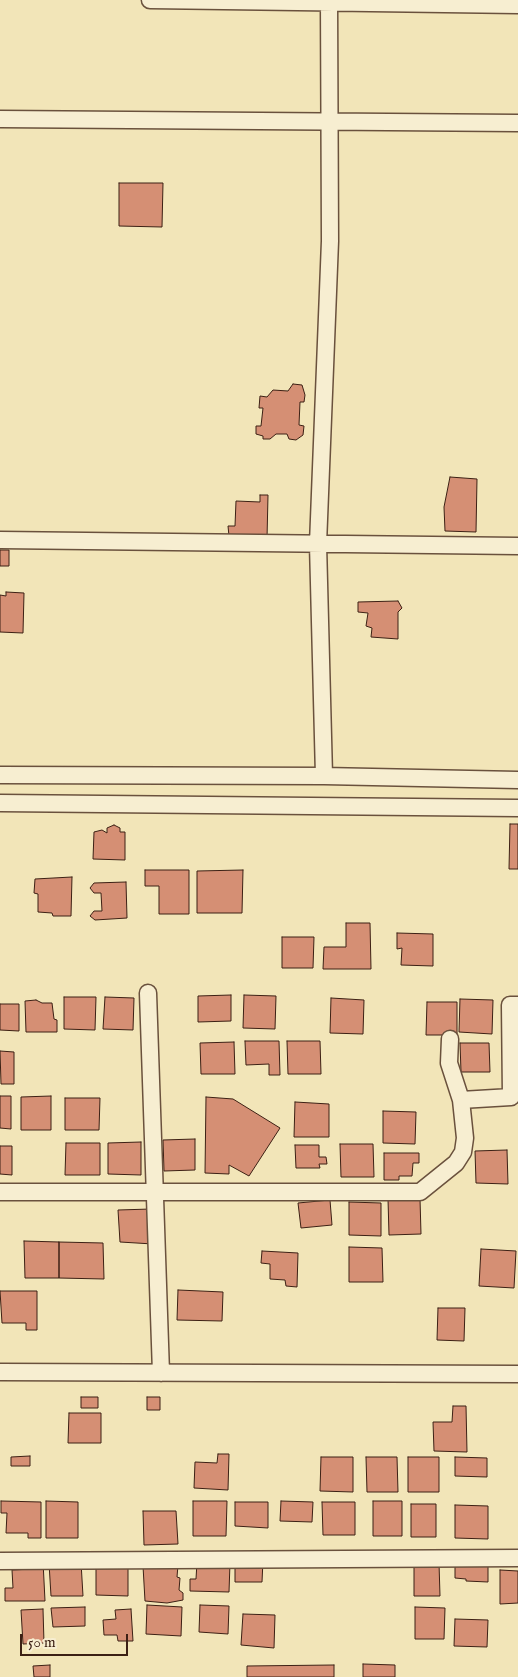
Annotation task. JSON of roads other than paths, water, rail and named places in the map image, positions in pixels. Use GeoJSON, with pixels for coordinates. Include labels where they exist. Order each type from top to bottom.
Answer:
{"type":"FeatureCollection","features":[{"type":"Feature","properties":{"kind":"street"},"geometry":{"type":"LineString","coordinates":[[150,0],[518,5]]}},
{"type":"Feature","properties":{"kind":"street"},"geometry":{"type":"LineString","coordinates":[[324,776],[318,544],[330,241],[329,1]]}},
{"type":"Feature","properties":{"kind":"street"},"geometry":{"type":"LineString","coordinates":[[0,119],[518,123]]}},
{"type":"Feature","properties":{"kind":"street"},"geometry":{"type":"LineString","coordinates":[[0,540],[518,546]]}},
{"type":"Feature","properties":{"kind":"street"},"geometry":{"type":"LineString","coordinates":[[0,775],[324,776],[518,780]]}},
{"type":"Feature","properties":{"kind":"street"},"geometry":{"type":"LineString","coordinates":[[490,779],[490,807]]}},
{"type":"Feature","properties":{"kind":"street"},"geometry":{"type":"LineString","coordinates":[[0,803],[518,808]]}},
{"type":"Feature","properties":{"kind":"street"},"geometry":{"type":"LineString","coordinates":[[148,993],[161,1373]]}},
{"type":"Feature","properties":{"kind":"street"},"geometry":{"type":"LineString","coordinates":[[460,1100],[511,1097],[510,1005],[518,1005]]}},
{"type":"Feature","properties":{"kind":"street"},"geometry":{"type":"LineString","coordinates":[[0,1192],[154,1194],[420,1192],[456,1164],[463,1152],[465,1138],[460,1100],[449,1063],[450,1039]]}},
{"type":"Feature","properties":{"kind":"street"},"geometry":{"type":"LineString","coordinates":[[0,1372],[518,1374]]}},
{"type":"Feature","properties":{"kind":"street"},"geometry":{"type":"LineString","coordinates":[[0,1561],[518,1558]]}}]}
